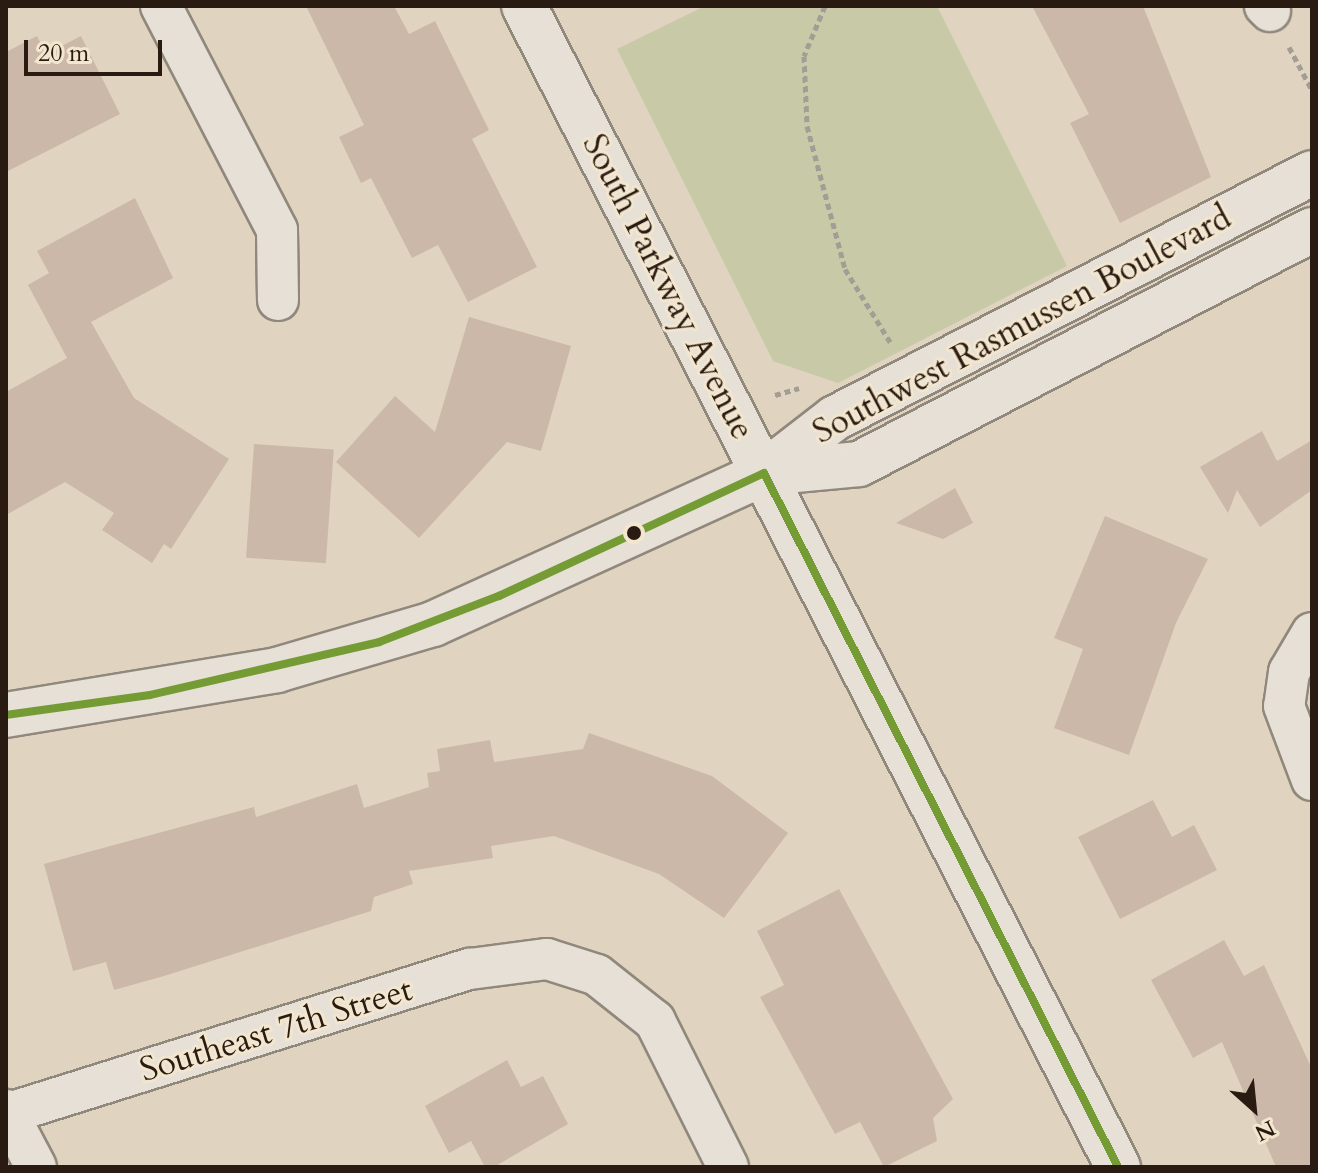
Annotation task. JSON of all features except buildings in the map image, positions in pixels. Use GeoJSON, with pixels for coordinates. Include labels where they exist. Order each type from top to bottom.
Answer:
{"type":"FeatureCollection","features":[{"type":"Feature","properties":{"kind":"street"},"geometry":{"type":"LineString","coordinates":[[161,6],[277,230],[278,300]]}},
{"type":"Feature","properties":{"kind":"street","name":"South Parkway Avenue"},"geometry":{"type":"LineString","coordinates":[[524,6],[1118,1167]]}},
{"type":"Feature","properties":{"kind":"street","name":"Southwest Rasmussen Boulevard"},"geometry":{"type":"LineString","coordinates":[[764,473],[835,418],[1312,173]]}},
{"type":"Feature","properties":{"kind":"street","name":"Southwest Rasmussen Boulevard"},"geometry":{"type":"LineString","coordinates":[[764,473],[859,464],[1312,230]]}},
{"type":"Feature","properties":{"kind":"street"},"geometry":{"type":"LineString","coordinates":[[6,715],[178,690],[379,642],[499,596],[764,473]]}},
{"type":"Feature","properties":{"kind":"street"},"geometry":{"type":"LineString","coordinates":[[1312,633],[1289,672],[1284,706],[1312,780]]}},
{"type":"Feature","properties":{"kind":"street","name":"Southeast 7th Street"},"geometry":{"type":"LineString","coordinates":[[6,1113],[470,969],[547,959],[597,975],[655,1021],[728,1167]]}},
{"type":"Feature","properties":{"kind":"street"},"geometry":{"type":"LineString","coordinates":[[6,1113],[36,1167]]}},
{"type":"Feature","properties":{"kind":"path"},"geometry":{"type":"LineString","coordinates":[[825,6],[804,56],[807,126],[845,269],[898,357]]}},
{"type":"Feature","properties":{"kind":"green space"},"geometry":{"type":"Polygon","coordinates":[[[705,6],[937,6],[1067,266],[838,383],[773,361],[617,49],[705,6]]]}},
{"type":"Feature","properties":{"kind":"transit line"},"geometry":{"type":"LineString","coordinates":[[6,715],[150,695],[379,642],[499,596],[764,473],[1118,1167]]}}]}
